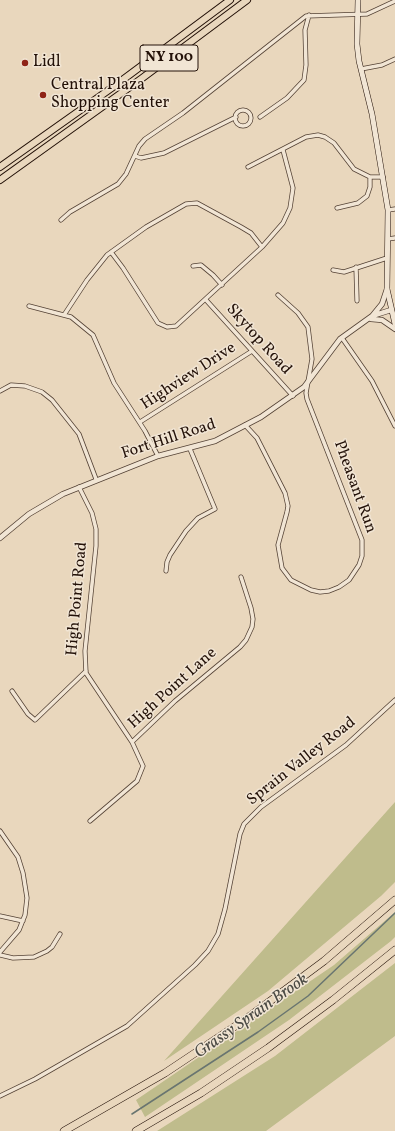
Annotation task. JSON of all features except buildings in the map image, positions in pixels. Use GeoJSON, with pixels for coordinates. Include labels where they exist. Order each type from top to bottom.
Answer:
{"type":"FeatureCollection","features":[{"type":"Feature","properties":{"kind":"highway"},"geometry":{"type":"LineString","coordinates":[[64,1131],[165,1073],[246,1019],[328,958],[395,900]]}},
{"type":"Feature","properties":{"kind":"highway"},"geometry":{"type":"LineString","coordinates":[[136,1131],[201,1093],[268,1048],[333,1000],[395,950]]}},
{"type":"Feature","properties":{"kind":"main road","name":"NY 100"},"geometry":{"type":"LineString","coordinates":[[0,167],[230,0]]}},
{"type":"Feature","properties":{"kind":"main road","name":"NY 100"},"geometry":{"type":"LineString","coordinates":[[0,180],[128,89],[247,0]]}},
{"type":"Feature","properties":{"kind":"main road"},"geometry":{"type":"LineString","coordinates":[[358,0],[356,44],[372,114],[388,210],[387,289],[395,324]]}},
{"type":"Feature","properties":{"kind":"street"},"geometry":{"type":"LineString","coordinates":[[61,220],[70,212],[118,184],[126,174],[145,139],[183,113],[309,15],[371,13],[395,1]]}},
{"type":"Feature","properties":{"kind":"street"},"geometry":{"type":"LineString","coordinates":[[260,117],[291,95],[304,80],[306,65],[304,30],[309,15]]}},
{"type":"Feature","properties":{"kind":"street"},"geometry":{"type":"LineString","coordinates":[[205,19],[211,27]]}},
{"type":"Feature","properties":{"kind":"street"},"geometry":{"type":"LineString","coordinates":[[361,69],[382,65],[395,59]]}},
{"type":"Feature","properties":{"kind":"street"},"geometry":{"type":"LineString","coordinates":[[123,79],[128,89]]}},
{"type":"Feature","properties":{"kind":"street"},"geometry":{"type":"LineString","coordinates":[[135,156],[141,158],[164,153],[236,117],[239,112],[245,110],[250,114],[251,120],[248,124],[242,126],[237,122],[236,117]]}},
{"type":"Feature","properties":{"kind":"street"},"geometry":{"type":"LineString","coordinates":[[49,132],[55,141]]}},
{"type":"Feature","properties":{"kind":"street"},"geometry":{"type":"LineString","coordinates":[[248,167],[312,135],[325,137],[339,149],[345,160],[354,169],[370,176],[383,177]]}},
{"type":"Feature","properties":{"kind":"street"},"geometry":{"type":"LineString","coordinates":[[111,252],[135,286],[154,318],[162,326],[176,326],[262,247],[279,228],[290,208],[292,188],[282,150]]}},
{"type":"Feature","properties":{"kind":"street"},"geometry":{"type":"LineString","coordinates":[[337,208],[358,203],[367,196],[370,187],[370,176]]}},
{"type":"Feature","properties":{"kind":"street"},"geometry":{"type":"LineString","coordinates":[[64,314],[91,275],[111,252],[146,227],[191,203],[197,203],[251,233],[262,247]]}},
{"type":"Feature","properties":{"kind":"street"},"geometry":{"type":"LineString","coordinates":[[388,210],[395,209]]}},
{"type":"Feature","properties":{"kind":"street"},"geometry":{"type":"LineString","coordinates":[[388,239],[395,238]]}},
{"type":"Feature","properties":{"kind":"street"},"geometry":{"type":"LineString","coordinates":[[333,270],[344,272],[387,258]]}},
{"type":"Feature","properties":{"kind":"street"},"geometry":{"type":"LineString","coordinates":[[193,266],[201,265],[222,285]]}},
{"type":"Feature","properties":{"kind":"street"},"geometry":{"type":"LineString","coordinates":[[356,267],[357,301]]}},
{"type":"Feature","properties":{"kind":"street"},"geometry":{"type":"LineString","coordinates":[[387,289],[382,304],[371,318],[382,320],[395,330]]}},
{"type":"Feature","properties":{"kind":"street","name":"Pheasant Run"},"geometry":{"type":"LineString","coordinates":[[245,425],[257,438],[285,493],[288,506],[278,545],[282,568],[291,580],[311,590],[320,592],[329,591],[339,587],[349,580],[359,565],[362,556],[362,540],[307,399],[312,359],[308,327],[298,314],[278,295]]}},
{"type":"Feature","properties":{"kind":"street","name":"Skytop Road"},"geometry":{"type":"LineString","coordinates":[[206,300],[292,396]]}},
{"type":"Feature","properties":{"kind":"street"},"geometry":{"type":"LineString","coordinates":[[29,306],[64,314],[80,323],[93,335],[114,383],[140,422],[158,456]]}},
{"type":"Feature","properties":{"kind":"street","name":"Fort Hill Road"},"geometry":{"type":"LineString","coordinates":[[0,538],[40,507],[96,479],[158,456],[190,449],[215,441],[245,425],[292,396],[308,383],[342,338],[371,318],[391,310]]}},
{"type":"Feature","properties":{"kind":"street"},"geometry":{"type":"LineString","coordinates":[[342,338],[372,381],[395,426]]}},
{"type":"Feature","properties":{"kind":"street","name":"Highview Drive"},"geometry":{"type":"LineString","coordinates":[[140,422],[252,351]]}},
{"type":"Feature","properties":{"kind":"street"},"geometry":{"type":"LineString","coordinates":[[0,391],[11,385],[25,386],[42,392],[52,400],[79,434],[96,479]]}},
{"type":"Feature","properties":{"kind":"street"},"geometry":{"type":"LineString","coordinates":[[166,571],[167,562],[170,555],[186,531],[198,518],[215,509],[190,449]]}},
{"type":"Feature","properties":{"kind":"street","name":"High Point Road"},"geometry":{"type":"LineString","coordinates":[[79,487],[92,514],[96,529],[96,546],[85,651],[86,671],[92,685],[132,742],[143,766],[140,775],[131,786],[90,821]]}},
{"type":"Feature","properties":{"kind":"street","name":"High Point Lane"},"geometry":{"type":"LineString","coordinates":[[132,742],[175,701],[246,640],[252,627],[251,608],[241,577]]}},
{"type":"Feature","properties":{"kind":"street"},"geometry":{"type":"LineString","coordinates":[[12,691],[28,714],[35,720],[86,671]]}},
{"type":"Feature","properties":{"kind":"street","name":"Sprain Valley Road"},"geometry":{"type":"LineString","coordinates":[[0,1096],[35,1079],[127,1026],[208,951],[218,934],[225,909],[240,834],[244,824],[261,807],[346,745],[395,700]]}},
{"type":"Feature","properties":{"kind":"street"},"geometry":{"type":"LineString","coordinates":[[0,831],[18,857],[23,873],[27,898],[22,921],[13,939],[0,952]]}},
{"type":"Feature","properties":{"kind":"street"},"geometry":{"type":"LineString","coordinates":[[0,916],[22,921]]}},
{"type":"Feature","properties":{"kind":"street"},"geometry":{"type":"LineString","coordinates":[[0,955],[13,958],[34,957],[52,947],[60,934]]}},
{"type":"Feature","properties":{"kind":"shaded area"},"geometry":{"type":"Polygon","coordinates":[[[395,802],[395,882],[381,896],[268,991],[164,1061],[395,802]]]}},
{"type":"Feature","properties":{"kind":"shaded area"},"geometry":{"type":"Polygon","coordinates":[[[395,912],[395,937],[391,941],[289,1020],[145,1117],[136,1100],[334,965],[395,912]]]}},
{"type":"Feature","properties":{"kind":"shaded area"},"geometry":{"type":"Polygon","coordinates":[[[395,963],[395,1036],[266,1131],[157,1131],[275,1056],[395,963]]]}},
{"type":"Feature","properties":{"kind":"waterway","name":"Grassy Sprain Brook"},"geometry":{"type":"LineString","coordinates":[[132,1114],[258,1032],[308,996],[395,913]]}},
{"type":"Feature","properties":{"kind":"place","name":"Lidl"},"geometry":{"type":"Point","coordinates":[25,63]}},
{"type":"Feature","properties":{"kind":"place","name":"Central Plaza Shopping Center"},"geometry":{"type":"Point","coordinates":[43,95]}}]}
